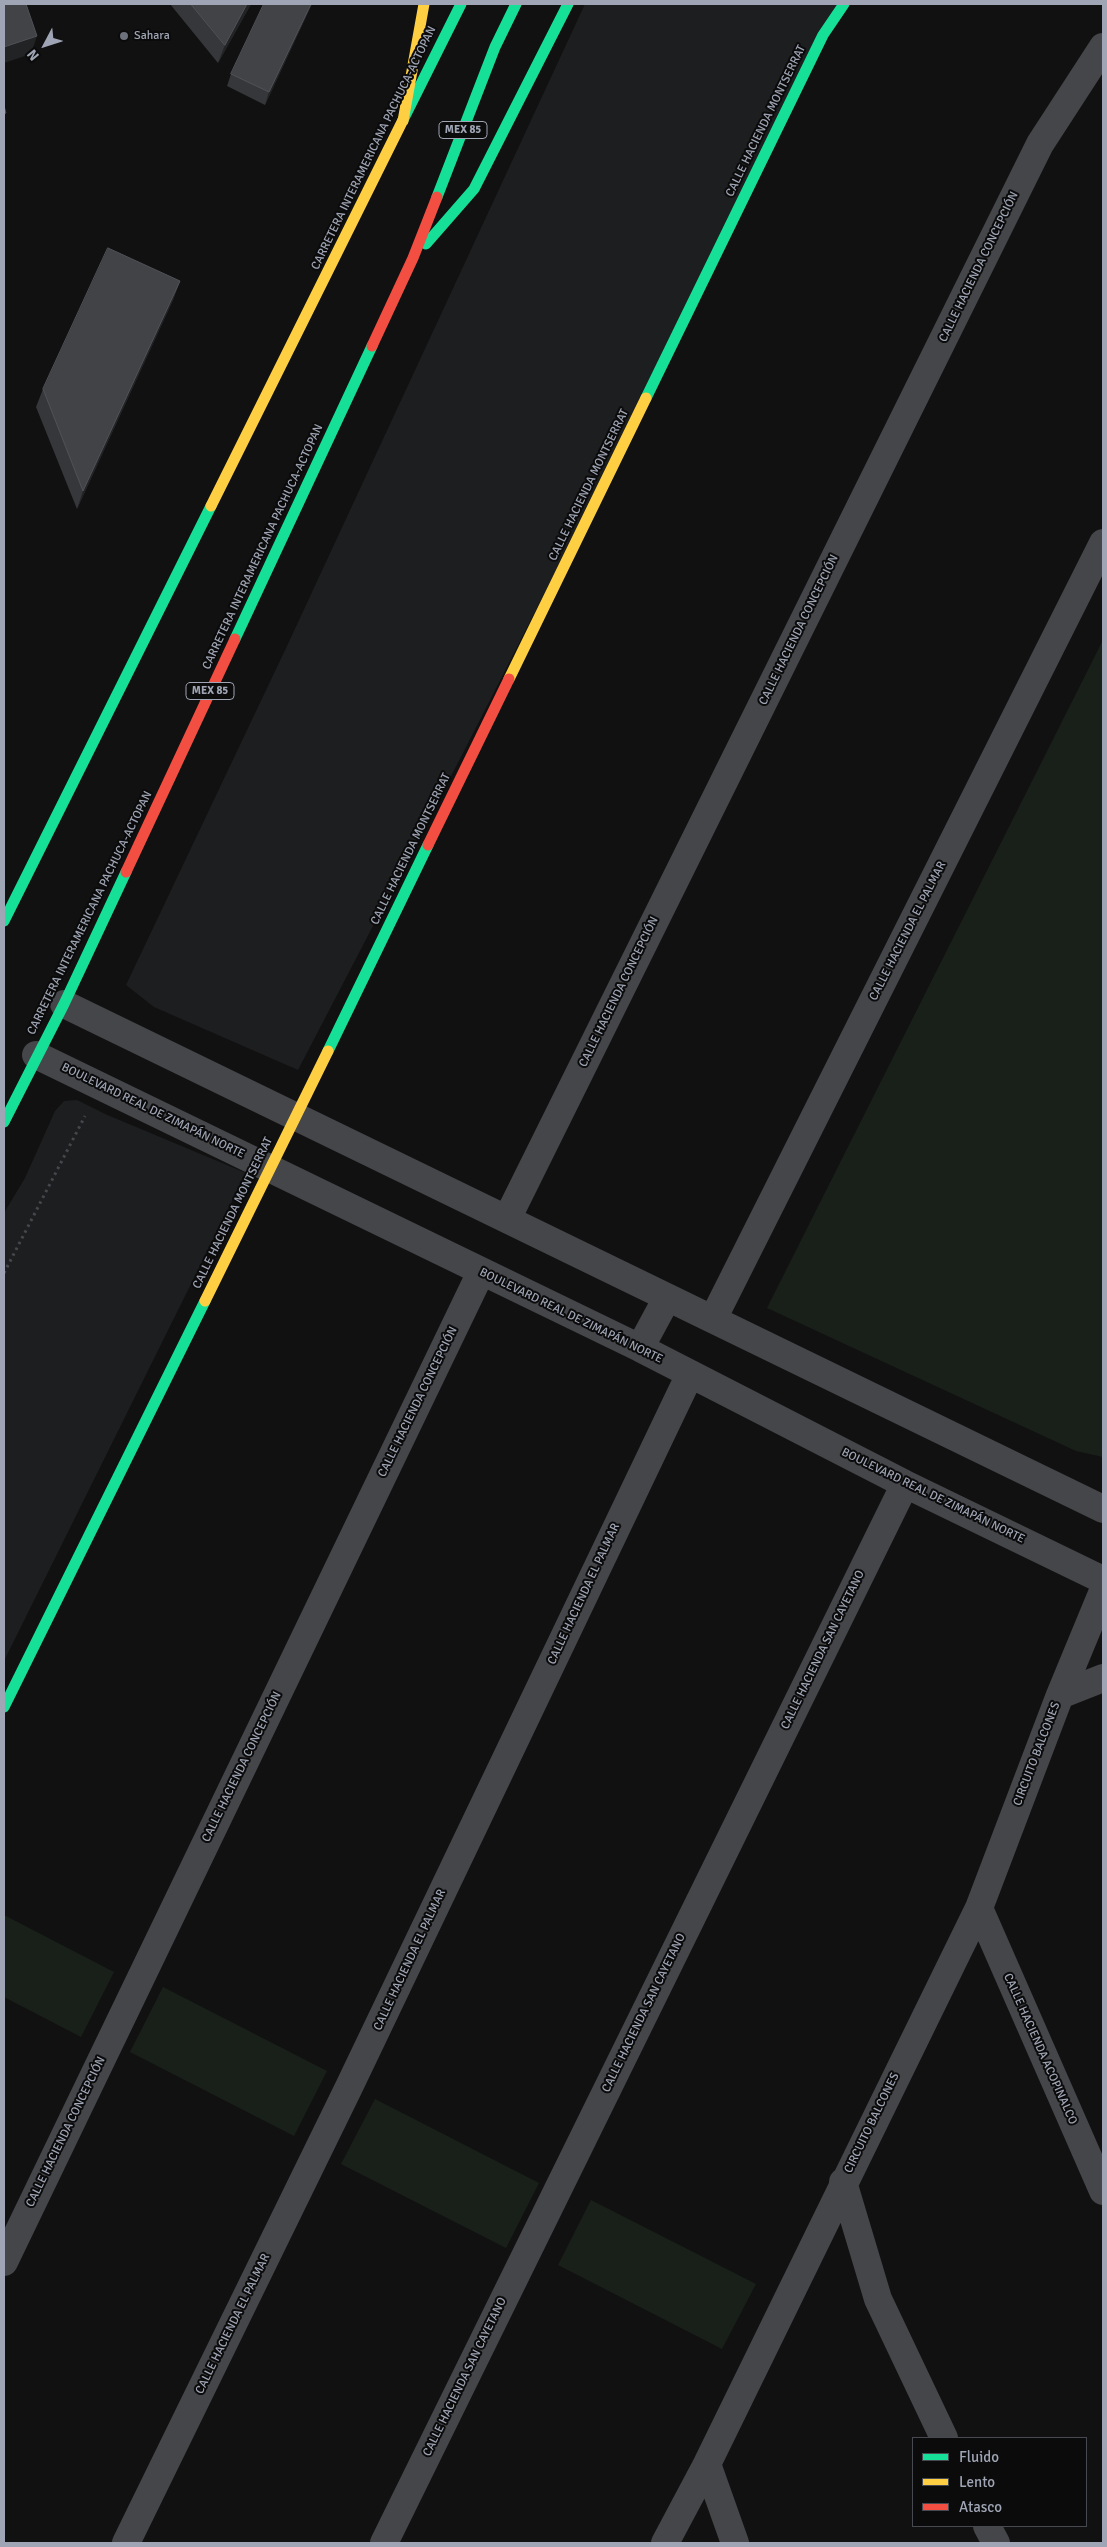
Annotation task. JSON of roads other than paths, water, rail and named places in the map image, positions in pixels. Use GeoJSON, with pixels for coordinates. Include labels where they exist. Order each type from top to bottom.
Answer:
{"type":"FeatureCollection","features":[{"type":"Feature","properties":{"kind":"main road"},"geometry":{"type":"LineString","coordinates":[[403,121],[424,4]]}},
{"type":"Feature","properties":{"kind":"main road","name":"CARRETERA INTERAMERICANA PACHUCA-ACTOPAN"},"geometry":{"type":"LineString","coordinates":[[4,922],[461,4]]}},
{"type":"Feature","properties":{"kind":"main road","name":"CARRETERA INTERAMERICANA PACHUCA-ACTOPAN"},"geometry":{"type":"LineString","coordinates":[[4,1122],[36,1055],[64,1004],[413,258],[495,46],[516,4]]}},
{"type":"Feature","properties":{"kind":"main road"},"geometry":{"type":"LineString","coordinates":[[413,258],[474,189],[568,4]]}},
{"type":"Feature","properties":{"kind":"main road","name":"CALLE HACIENDA MONTSERRAT"},"geometry":{"type":"LineString","coordinates":[[4,1707],[271,1168],[819,44],[844,4]]}},
{"type":"Feature","properties":{"kind":"street","name":"CALLE HACIENDA CONCEPCIÓN"},"geometry":{"type":"LineString","coordinates":[[507,1219],[1040,144],[1103,47]]}},
{"type":"Feature","properties":{"kind":"street","name":"CALLE HACIENDA EL PALMAR"},"geometry":{"type":"LineString","coordinates":[[713,1319],[1103,543]]}},
{"type":"Feature","properties":{"kind":"street"},"geometry":{"type":"LineString","coordinates":[[64,1004],[296,1115],[1103,1510]]}},
{"type":"Feature","properties":{"kind":"street","name":"BOULEVARD REAL DE ZIMAPÁN NORTE"},"geometry":{"type":"LineString","coordinates":[[36,1055],[640,1348],[904,1484],[1103,1580]]}},
{"type":"Feature","properties":{"kind":"street","name":"CALLE HACIENDA CONCEPCIÓN"},"geometry":{"type":"LineString","coordinates":[[4,2262],[480,1272]]}},
{"type":"Feature","properties":{"kind":"street"},"geometry":{"type":"LineString","coordinates":[[640,1348],[667,1298]]}},
{"type":"Feature","properties":{"kind":"street","name":"CALLE HACIENDA EL PALMAR"},"geometry":{"type":"LineString","coordinates":[[126,2543],[349,2087],[690,1374]]}},
{"type":"Feature","properties":{"kind":"street","name":"CALLE HACIENDA SAN CAYETANO"},"geometry":{"type":"LineString","coordinates":[[384,2543],[904,1484]]}},
{"type":"Feature","properties":{"kind":"street","name":"CIRCUITO BALCONES"},"geometry":{"type":"LineString","coordinates":[[665,2543],[707,2464],[978,1908],[1060,1695],[1103,1591]]}},
{"type":"Feature","properties":{"kind":"street","name":"CIRCUITO BALCONES"},"geometry":{"type":"LineString","coordinates":[[1060,1695],[1103,1678]]}},
{"type":"Feature","properties":{"kind":"street","name":"CALLE HACIENDA ACOPINALCO"},"geometry":{"type":"LineString","coordinates":[[978,1908],[1103,2191]]}},
{"type":"Feature","properties":{"kind":"street"},"geometry":{"type":"LineString","coordinates":[[843,2182],[878,2299],[944,2437]]}},
{"type":"Feature","properties":{"kind":"street"},"geometry":{"type":"LineString","coordinates":[[707,2464],[735,2543]]}},
{"type":"Feature","properties":{"kind":"street"},"geometry":{"type":"LineString","coordinates":[[988,2527],[996,2543]]}},
{"type":"Feature","properties":{"kind":"place","name":"Sahara"},"geometry":{"type":"Point","coordinates":[124,36]}}]}
